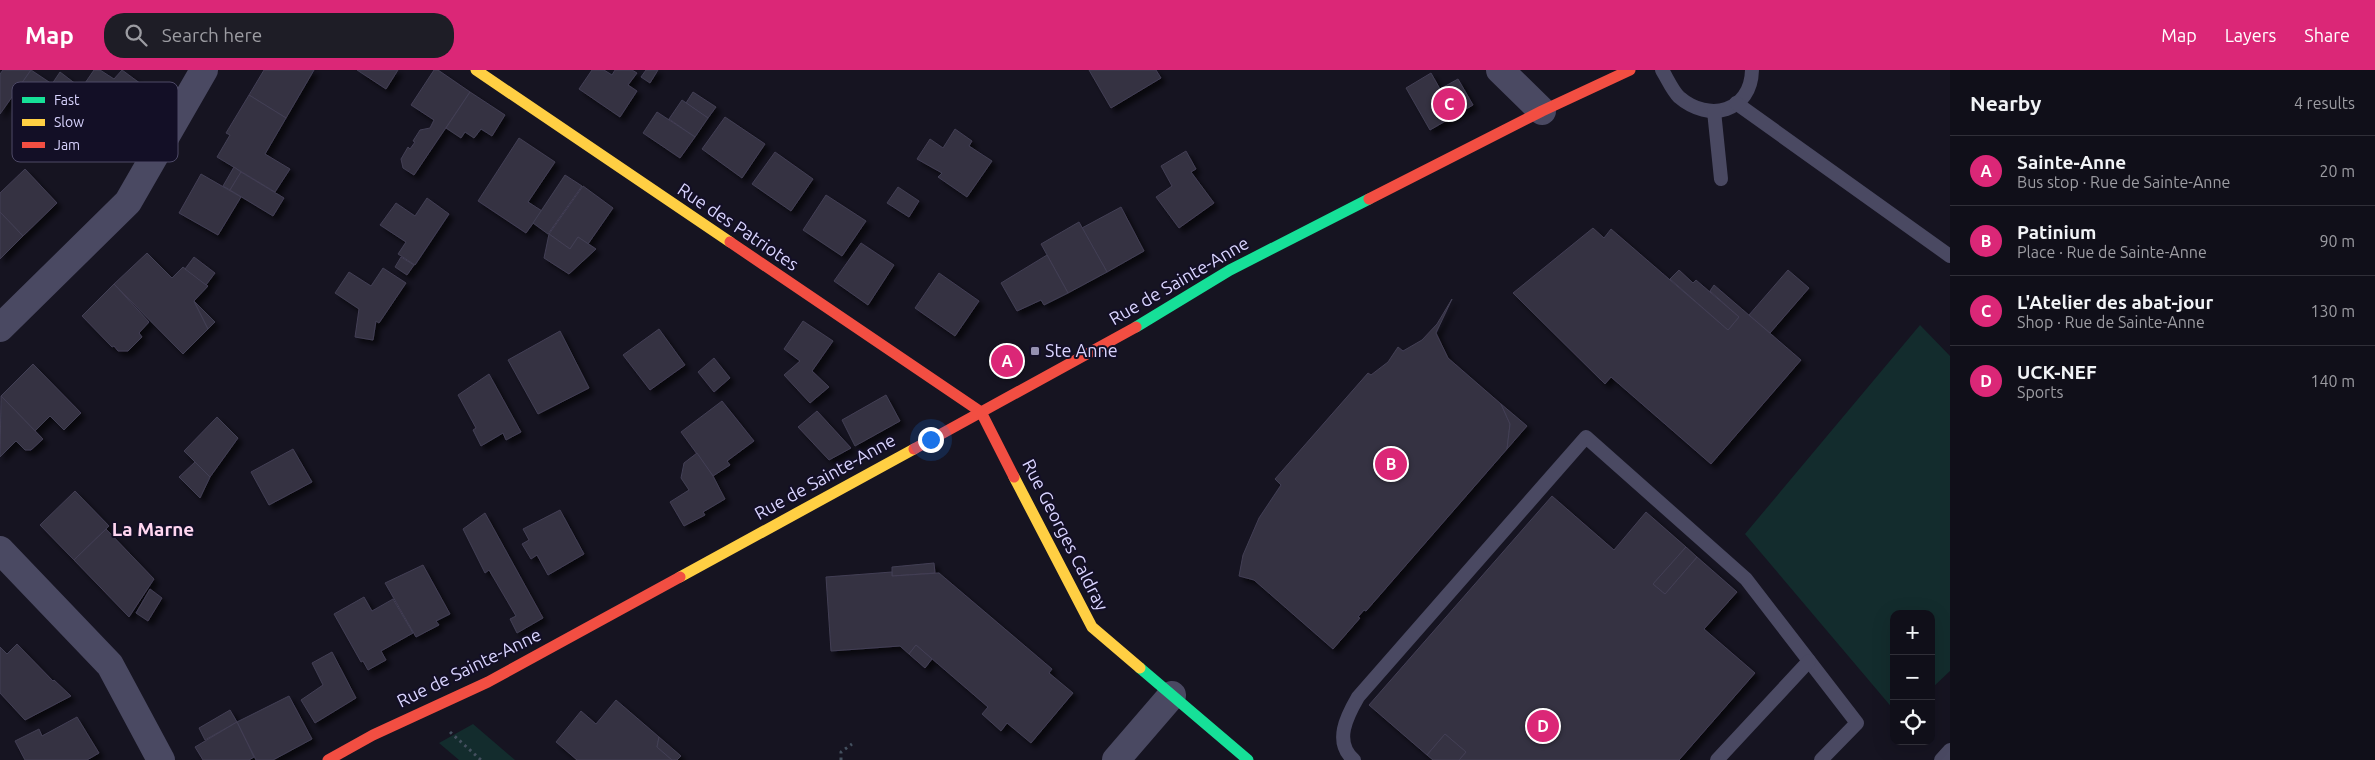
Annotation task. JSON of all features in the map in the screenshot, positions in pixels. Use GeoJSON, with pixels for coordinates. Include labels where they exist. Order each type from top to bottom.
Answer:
{"type":"FeatureCollection","features":[{"type":"Feature","properties":{"kind":"street"},"geometry":{"type":"LineString","coordinates":[[178,115],[204,70]]}},
{"type":"Feature","properties":{"kind":"street","name":"Rue des Patriotes"},"geometry":{"type":"LineString","coordinates":[[476,70],[981,412]]}},
{"type":"Feature","properties":{"kind":"street"},"geometry":{"type":"LineString","coordinates":[[1500,70],[1542,111]]}},
{"type":"Feature","properties":{"kind":"street","name":"Rue de Sainte-Anne"},"geometry":{"type":"LineString","coordinates":[[328,760],[426,710],[488,682],[1136,327],[1230,270],[1542,111],[1630,70]]}},
{"type":"Feature","properties":{"kind":"street"},"geometry":{"type":"LineString","coordinates":[[0,328],[128,202],[151,162]]}},
{"type":"Feature","properties":{"kind":"street","name":"Rue Georges Caldray"},"geometry":{"type":"LineString","coordinates":[[981,412],[1092,627],[1248,760]]}},
{"type":"Feature","properties":{"kind":"street"},"geometry":{"type":"LineString","coordinates":[[0,550],[110,665],[161,760]]}},
{"type":"Feature","properties":{"kind":"street"},"geometry":{"type":"LineString","coordinates":[[1116,760],[1172,695]]}},
{"type":"Feature","properties":{"kind":"lane"},"geometry":{"type":"LineString","coordinates":[[1662,70],[1678,96],[1702,110],[1720,112],[1740,101],[1752,85],[1752,70]]}},
{"type":"Feature","properties":{"kind":"lane"},"geometry":{"type":"LineString","coordinates":[[1736,103],[1950,256]]}},
{"type":"Feature","properties":{"kind":"lane"},"geometry":{"type":"LineString","coordinates":[[1714,111],[1721,180]]}},
{"type":"Feature","properties":{"kind":"lane"},"geometry":{"type":"LineString","coordinates":[[1354,760],[1348,755],[1343,743],[1347,716],[1358,697],[1586,437],[1746,579],[1857,723],[1821,760]]}},
{"type":"Feature","properties":{"kind":"lane"},"geometry":{"type":"LineString","coordinates":[[1717,760],[1809,661]]}},
{"type":"Feature","properties":{"kind":"lane"},"geometry":{"type":"LineString","coordinates":[[1941,760],[1950,750]]}},
{"type":"Feature","properties":{"kind":"path"},"geometry":{"type":"LineString","coordinates":[[426,710],[481,760]]}},
{"type":"Feature","properties":{"kind":"path"},"geometry":{"type":"LineString","coordinates":[[841,760],[840,752],[852,744]]}},
{"type":"Feature","properties":{"kind":"green space"},"geometry":{"type":"Polygon","coordinates":[[[1920,325],[1950,356],[1950,671],[1935,685],[1935,610],[1890,610],[1890,705],[1745,534],[1920,325]]]}},
{"type":"Feature","properties":{"kind":"green space"},"geometry":{"type":"Polygon","coordinates":[[[473,724],[515,760],[459,760],[439,743],[473,724]]]}},
{"type":"Feature","properties":{"kind":"building"},"geometry":{"type":"Polygon","coordinates":[[[3,70],[31,70],[23,82],[12,82],[12,97],[0,114],[0,74],[3,70]]]}},
{"type":"Feature","properties":{"kind":"building"},"geometry":{"type":"Polygon","coordinates":[[[31,70],[49,82],[22,82],[31,70]]]}},
{"type":"Feature","properties":{"kind":"building"},"geometry":{"type":"Polygon","coordinates":[[[94,70],[100,70],[114,79],[122,70],[138,82],[86,82],[94,70]]]}},
{"type":"Feature","properties":{"kind":"building"},"geometry":{"type":"Polygon","coordinates":[[[264,70],[314,70],[286,118],[249,95],[264,70]]]}},
{"type":"Feature","properties":{"kind":"building"},"geometry":{"type":"Polygon","coordinates":[[[357,70],[398,70],[386,89],[357,70]]]}},
{"type":"Feature","properties":{"kind":"building"},"geometry":{"type":"Polygon","coordinates":[[[434,70],[438,70],[470,92],[414,175],[403,168],[401,159],[408,147],[410,149],[415,142],[413,141],[420,130],[430,128],[434,120],[411,105],[434,70]]]}},
{"type":"Feature","properties":{"kind":"building"},"geometry":{"type":"Polygon","coordinates":[[[592,70],[604,70],[612,75],[615,70],[632,70],[637,73],[628,85],[637,91],[620,117],[579,89],[592,70]]]}},
{"type":"Feature","properties":{"kind":"building"},"geometry":{"type":"Polygon","coordinates":[[[646,70],[658,70],[650,83],[641,77],[646,70]]]}},
{"type":"Feature","properties":{"kind":"building"},"geometry":{"type":"Polygon","coordinates":[[[1089,70],[1156,70],[1161,78],[1111,108],[1089,70]]]}},
{"type":"Feature","properties":{"kind":"building"},"geometry":{"type":"Polygon","coordinates":[[[60,72],[73,82],[53,82],[60,72]]]}},
{"type":"Feature","properties":{"kind":"building"},"geometry":{"type":"Polygon","coordinates":[[[1431,73],[1440,89],[1458,79],[1473,105],[1430,130],[1406,88],[1431,73]]]}},
{"type":"Feature","properties":{"kind":"building"},"geometry":{"type":"Polygon","coordinates":[[[470,92],[505,115],[492,136],[481,129],[474,138],[465,132],[461,138],[446,128],[470,92]]]}},
{"type":"Feature","properties":{"kind":"building"},"geometry":{"type":"Polygon","coordinates":[[[693,92],[716,107],[708,118],[686,103],[693,92]]]}},
{"type":"Feature","properties":{"kind":"building"},"geometry":{"type":"Polygon","coordinates":[[[249,95],[286,118],[265,154],[290,169],[275,192],[217,157],[230,135],[226,133],[249,95]]]}},
{"type":"Feature","properties":{"kind":"building"},"geometry":{"type":"Polygon","coordinates":[[[682,100],[708,118],[695,137],[669,119],[682,100]]]}},
{"type":"Feature","properties":{"kind":"building"},"geometry":{"type":"Polygon","coordinates":[[[657,112],[695,137],[680,158],[643,133],[657,112]]]}},
{"type":"Feature","properties":{"kind":"building"},"geometry":{"type":"Polygon","coordinates":[[[725,117],[765,144],[742,178],[702,149],[725,117]]]}},
{"type":"Feature","properties":{"kind":"building"},"geometry":{"type":"Polygon","coordinates":[[[955,129],[972,141],[969,146],[992,161],[967,197],[938,177],[942,173],[917,159],[930,139],[943,148],[955,129]]]}},
{"type":"Feature","properties":{"kind":"building"},"geometry":{"type":"Polygon","coordinates":[[[519,138],[555,162],[528,202],[542,211],[526,233],[478,201],[519,138]]]}},
{"type":"Feature","properties":{"kind":"building"},"geometry":{"type":"Polygon","coordinates":[[[1186,151],[1196,169],[1191,172],[1214,203],[1179,228],[1156,197],[1172,186],[1161,166],[1186,151]]]}},
{"type":"Feature","properties":{"kind":"building"},"geometry":{"type":"Polygon","coordinates":[[[775,152],[813,179],[791,211],[752,184],[775,152]]]}},
{"type":"Feature","properties":{"kind":"building"},"geometry":{"type":"Polygon","coordinates":[[[234,167],[241,172],[230,190],[223,186],[234,167]]]}},
{"type":"Feature","properties":{"kind":"building"},"geometry":{"type":"Polygon","coordinates":[[[25,169],[57,203],[23,236],[0,212],[0,193],[25,169]]]}},
{"type":"Feature","properties":{"kind":"building"},"geometry":{"type":"Polygon","coordinates":[[[241,172],[284,198],[273,216],[230,190],[241,172]]]}},
{"type":"Feature","properties":{"kind":"building"},"geometry":{"type":"Polygon","coordinates":[[[201,174],[241,197],[218,235],[179,213],[201,174]]]}},
{"type":"Feature","properties":{"kind":"building"},"geometry":{"type":"Polygon","coordinates":[[[565,175],[582,186],[548,234],[533,223],[565,175]]]}},
{"type":"Feature","properties":{"kind":"building"},"geometry":{"type":"Polygon","coordinates":[[[583,186],[613,208],[588,244],[578,237],[570,249],[549,234],[583,186]]]}},
{"type":"Feature","properties":{"kind":"building"},"geometry":{"type":"Polygon","coordinates":[[[898,187],[919,201],[909,217],[887,203],[898,187]]]}},
{"type":"Feature","properties":{"kind":"building"},"geometry":{"type":"Polygon","coordinates":[[[826,195],[866,221],[842,256],[803,230],[826,195]]]}},
{"type":"Feature","properties":{"kind":"building"},"geometry":{"type":"Polygon","coordinates":[[[427,198],[449,214],[415,265],[398,254],[406,242],[380,225],[396,203],[415,216],[427,198]]]}},
{"type":"Feature","properties":{"kind":"building"},"geometry":{"type":"Polygon","coordinates":[[[1121,207],[1144,251],[1107,272],[1082,228],[1121,207]]]}},
{"type":"Feature","properties":{"kind":"building"},"geometry":{"type":"Polygon","coordinates":[[[0,212],[23,236],[0,259],[0,212]]]}},
{"type":"Feature","properties":{"kind":"building"},"geometry":{"type":"Polygon","coordinates":[[[1079,222],[1107,272],[1068,293],[1041,244],[1079,222]]]}},
{"type":"Feature","properties":{"kind":"building"},"geometry":{"type":"Polygon","coordinates":[[[1593,228],[1604,238],[1611,229],[1728,330],[1739,317],[1710,291],[1714,285],[1801,360],[1711,464],[1611,377],[1605,384],[1513,293],[1593,228]]]}},
{"type":"Feature","properties":{"kind":"building"},"geometry":{"type":"Polygon","coordinates":[[[549,234],[570,249],[578,237],[596,249],[569,274],[544,258],[549,234]]]}},
{"type":"Feature","properties":{"kind":"building"},"geometry":{"type":"Polygon","coordinates":[[[861,243],[894,265],[868,305],[834,281],[861,243]]]}},
{"type":"Feature","properties":{"kind":"building"},"geometry":{"type":"Polygon","coordinates":[[[147,253],[172,278],[183,267],[208,286],[194,301],[208,329],[183,354],[114,284],[147,253]]]}},
{"type":"Feature","properties":{"kind":"building"},"geometry":{"type":"Polygon","coordinates":[[[1047,255],[1068,293],[1044,305],[1041,300],[1017,311],[1001,283],[1047,255]]]}},
{"type":"Feature","properties":{"kind":"building"},"geometry":{"type":"Polygon","coordinates":[[[194,257],[215,273],[206,285],[185,269],[194,257]]]}},
{"type":"Feature","properties":{"kind":"building"},"geometry":{"type":"Polygon","coordinates":[[[401,257],[414,265],[407,275],[395,267],[401,257]]]}},
{"type":"Feature","properties":{"kind":"building"},"geometry":{"type":"Polygon","coordinates":[[[383,268],[406,283],[379,323],[376,321],[373,340],[355,337],[359,309],[335,293],[349,272],[371,286],[383,268]]]}},
{"type":"Feature","properties":{"kind":"building"},"geometry":{"type":"Polygon","coordinates":[[[1679,270],[1693,283],[1696,280],[1739,317],[1728,330],[1670,279],[1679,270]]]}},
{"type":"Feature","properties":{"kind":"building"},"geometry":{"type":"Polygon","coordinates":[[[1788,270],[1809,288],[1770,333],[1749,315],[1788,270]]]}},
{"type":"Feature","properties":{"kind":"building"},"geometry":{"type":"Polygon","coordinates":[[[939,273],[979,301],[955,336],[915,308],[939,273]]]}},
{"type":"Feature","properties":{"kind":"building"},"geometry":{"type":"Polygon","coordinates":[[[114,284],[149,322],[139,333],[142,337],[128,351],[118,351],[114,346],[112,347],[82,316],[114,284]]]}},
{"type":"Feature","properties":{"kind":"building"},"geometry":{"type":"Polygon","coordinates":[[[1452,299],[1436,333],[1448,358],[1501,404],[1510,424],[1507,449],[1366,611],[1364,610],[1358,617],[1360,618],[1333,649],[1254,580],[1239,576],[1243,555],[1259,518],[1281,485],[1275,479],[1368,373],[1371,375],[1388,362],[1398,347],[1403,351],[1422,340],[1437,324],[1452,299]]]}},
{"type":"Feature","properties":{"kind":"building"},"geometry":{"type":"Polygon","coordinates":[[[194,301],[215,322],[208,329],[194,301]]]}},
{"type":"Feature","properties":{"kind":"building"},"geometry":{"type":"Polygon","coordinates":[[[803,321],[833,341],[812,371],[829,387],[810,403],[784,375],[800,361],[784,349],[803,321]]]}},
{"type":"Feature","properties":{"kind":"building"},"geometry":{"type":"Polygon","coordinates":[[[659,329],[685,365],[650,390],[623,355],[659,329]]]}},
{"type":"Feature","properties":{"kind":"building"},"geometry":{"type":"Polygon","coordinates":[[[560,331],[589,388],[538,414],[508,360],[560,331]]]}},
{"type":"Feature","properties":{"kind":"building"},"geometry":{"type":"Polygon","coordinates":[[[714,358],[730,378],[714,392],[698,372],[714,358]]]}},
{"type":"Feature","properties":{"kind":"building"},"geometry":{"type":"Polygon","coordinates":[[[33,364],[81,413],[64,430],[50,416],[35,431],[1,396],[33,364]]]}},
{"type":"Feature","properties":{"kind":"building"},"geometry":{"type":"Polygon","coordinates":[[[489,374],[521,432],[506,440],[503,433],[481,446],[473,430],[476,428],[458,395],[489,374]]]}},
{"type":"Feature","properties":{"kind":"building"},"geometry":{"type":"Polygon","coordinates":[[[886,395],[900,421],[855,446],[842,420],[886,395]]]}},
{"type":"Feature","properties":{"kind":"building"},"geometry":{"type":"Polygon","coordinates":[[[1,396],[43,439],[31,450],[25,450],[16,441],[0,457],[1,396]]]}},
{"type":"Feature","properties":{"kind":"building"},"geometry":{"type":"Polygon","coordinates":[[[722,401],[754,441],[727,461],[730,465],[713,476],[681,432],[722,401]]]}},
{"type":"Feature","properties":{"kind":"building"},"geometry":{"type":"Polygon","coordinates":[[[1501,404],[1527,426],[1507,449],[1510,424],[1501,404]]]}},
{"type":"Feature","properties":{"kind":"building"},"geometry":{"type":"Polygon","coordinates":[[[817,411],[851,448],[829,460],[798,427],[817,411]]]}},
{"type":"Feature","properties":{"kind":"building"},"geometry":{"type":"Polygon","coordinates":[[[217,417],[238,438],[210,477],[184,451],[217,417]]]}},
{"type":"Feature","properties":{"kind":"building"},"geometry":{"type":"Polygon","coordinates":[[[293,449],[312,482],[269,505],[251,472],[293,449]]]}},
{"type":"Feature","properties":{"kind":"building"},"geometry":{"type":"Polygon","coordinates":[[[697,453],[713,476],[725,499],[703,512],[705,515],[684,526],[670,502],[689,490],[681,478],[684,463],[697,453]]]}},
{"type":"Feature","properties":{"kind":"building"},"geometry":{"type":"Polygon","coordinates":[[[195,462],[210,477],[200,498],[179,477],[195,462]]]}},
{"type":"Feature","properties":{"kind":"building"},"geometry":{"type":"Polygon","coordinates":[[[75,491],[109,526],[74,560],[40,525],[75,491]]]}},
{"type":"Feature","properties":{"kind":"building"},"geometry":{"type":"Polygon","coordinates":[[[1552,496],[1614,550],[1646,512],[1686,547],[1653,584],[1665,594],[1697,557],[1737,592],[1704,629],[1755,673],[1679,760],[1459,760],[1466,752],[1445,734],[1427,755],[1369,705],[1552,496]]]}},
{"type":"Feature","properties":{"kind":"building"},"geometry":{"type":"Polygon","coordinates":[[[560,510],[584,554],[548,575],[537,555],[531,559],[522,544],[529,540],[523,529],[560,510]]]}},
{"type":"Feature","properties":{"kind":"building"},"geometry":{"type":"Polygon","coordinates":[[[485,513],[543,618],[517,633],[510,619],[516,616],[489,570],[485,573],[463,529],[485,513]]]}},
{"type":"Feature","properties":{"kind":"building"},"geometry":{"type":"Polygon","coordinates":[[[106,529],[154,579],[129,617],[74,560],[106,529]]]}},
{"type":"Feature","properties":{"kind":"building"},"geometry":{"type":"Polygon","coordinates":[[[1686,547],[1697,557],[1665,594],[1653,584],[1686,547]]]}},
{"type":"Feature","properties":{"kind":"building"},"geometry":{"type":"Polygon","coordinates":[[[934,563],[935,573],[892,576],[892,567],[934,563]]]}},
{"type":"Feature","properties":{"kind":"building"},"geometry":{"type":"Polygon","coordinates":[[[423,565],[450,614],[436,621],[439,625],[416,637],[385,583],[423,565]]]}},
{"type":"Feature","properties":{"kind":"building"},"geometry":{"type":"Polygon","coordinates":[[[892,572],[892,576],[939,573],[1052,669],[1049,673],[1073,693],[1031,743],[1007,723],[1001,731],[982,714],[988,707],[916,645],[909,654],[900,646],[831,651],[826,577],[892,572]]]}},
{"type":"Feature","properties":{"kind":"building"},"geometry":{"type":"Polygon","coordinates":[[[150,589],[162,598],[148,621],[136,613],[150,589]]]}},
{"type":"Feature","properties":{"kind":"building"},"geometry":{"type":"Polygon","coordinates":[[[364,597],[372,611],[393,599],[413,633],[381,651],[386,660],[368,670],[363,661],[361,662],[334,614],[364,597]]]}},
{"type":"Feature","properties":{"kind":"building"},"geometry":{"type":"Polygon","coordinates":[[[17,644],[53,681],[71,696],[25,720],[0,693],[0,647],[7,654],[17,644]]]}},
{"type":"Feature","properties":{"kind":"building"},"geometry":{"type":"Polygon","coordinates":[[[916,645],[932,659],[925,668],[909,654],[916,645]]]}},
{"type":"Feature","properties":{"kind":"building"},"geometry":{"type":"Polygon","coordinates":[[[332,652],[356,698],[315,723],[301,700],[323,685],[312,663],[332,652]]]}},
{"type":"Feature","properties":{"kind":"building"},"geometry":{"type":"Polygon","coordinates":[[[289,696],[312,739],[273,760],[256,760],[237,722],[289,696]]]}},
{"type":"Feature","properties":{"kind":"building"},"geometry":{"type":"Polygon","coordinates":[[[616,700],[659,737],[657,747],[672,760],[577,760],[556,742],[581,711],[596,724],[616,700]]]}},
{"type":"Feature","properties":{"kind":"building"},"geometry":{"type":"Polygon","coordinates":[[[230,710],[237,722],[205,740],[199,728],[230,710]]]}},
{"type":"Feature","properties":{"kind":"building"},"geometry":{"type":"Polygon","coordinates":[[[77,717],[99,753],[87,760],[25,760],[15,741],[39,729],[42,736],[77,717]]]}},
{"type":"Feature","properties":{"kind":"building"},"geometry":{"type":"Polygon","coordinates":[[[237,722],[254,757],[249,760],[203,760],[195,747],[237,722]]]}},
{"type":"Feature","properties":{"kind":"building"},"geometry":{"type":"Polygon","coordinates":[[[1445,734],[1466,752],[1459,760],[1433,760],[1427,755],[1445,734]]]}},
{"type":"Feature","properties":{"kind":"building"},"geometry":{"type":"Polygon","coordinates":[[[659,737],[681,756],[677,760],[672,760],[657,747],[659,737]]]}},
{"type":"Feature","properties":{"kind":"traffic: fast"},"geometry":{"type":"LineString","coordinates":[[1136,327],[1230,270],[1369,199]]}},
{"type":"Feature","properties":{"kind":"traffic: fast"},"geometry":{"type":"LineString","coordinates":[[1140,668],[1248,760]]}},
{"type":"Feature","properties":{"kind":"traffic: slow"},"geometry":{"type":"LineString","coordinates":[[476,70],[730,242]]}},
{"type":"Feature","properties":{"kind":"traffic: slow"},"geometry":{"type":"LineString","coordinates":[[680,577],[914,449]]}},
{"type":"Feature","properties":{"kind":"traffic: slow"},"geometry":{"type":"LineString","coordinates":[[1014,477],[1092,627],[1140,668]]}},
{"type":"Feature","properties":{"kind":"traffic: jam"},"geometry":{"type":"LineString","coordinates":[[1369,199],[1542,111],[1630,70]]}},
{"type":"Feature","properties":{"kind":"traffic: jam"},"geometry":{"type":"LineString","coordinates":[[730,242],[981,412],[1014,477]]}},
{"type":"Feature","properties":{"kind":"traffic: jam"},"geometry":{"type":"LineString","coordinates":[[914,449],[1136,327]]}},
{"type":"Feature","properties":{"kind":"traffic: jam"},"geometry":{"type":"LineString","coordinates":[[328,760],[373,735],[488,682],[680,577]]}},
{"type":"Feature","properties":{"kind":"place","name":"L'Atelier des abat-jour"},"geometry":{"type":"Point","coordinates":[1449,104]}},
{"type":"Feature","properties":{"kind":"place","name":"Ste Anne"},"geometry":{"type":"Point","coordinates":[1035,351]}},
{"type":"Feature","properties":{"kind":"place","name":"Sainte-Anne"},"geometry":{"type":"Point","coordinates":[1007,361]}},
{"type":"Feature","properties":{"kind":"place","name":"Patinium"},"geometry":{"type":"Point","coordinates":[1391,464]}},
{"type":"Feature","properties":{"kind":"place","name":"UCK-NEF"},"geometry":{"type":"Point","coordinates":[1543,726]}},
{"type":"Feature","properties":{"kind":"district","name":"La Marne"},"geometry":{"type":"Point","coordinates":[153,529]}}]}
